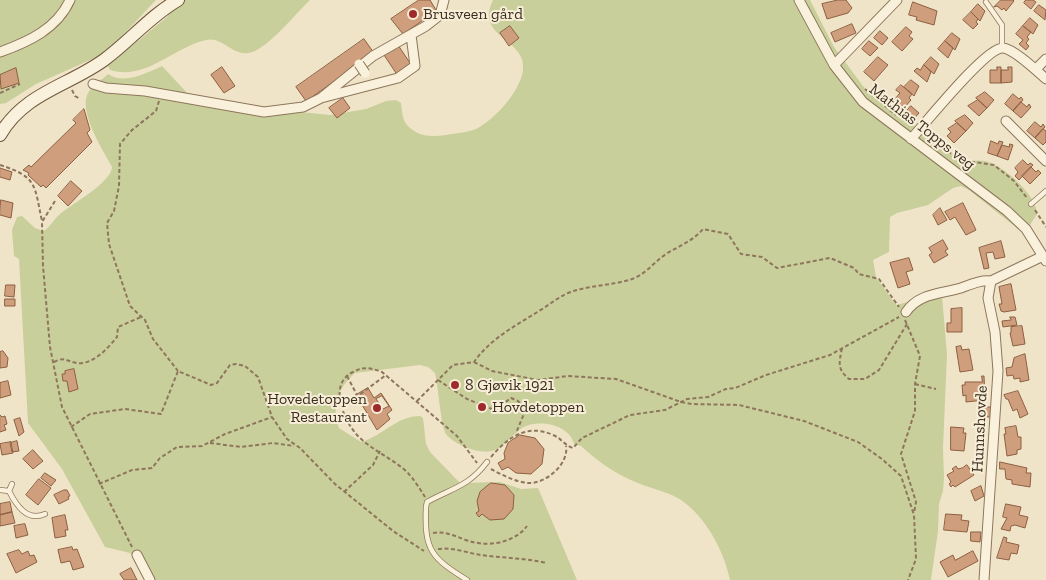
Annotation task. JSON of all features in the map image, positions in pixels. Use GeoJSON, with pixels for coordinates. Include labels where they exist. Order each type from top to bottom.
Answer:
{"type":"FeatureCollection","features":[{"type":"Feature","properties":{"kind":"main road"},"geometry":{"type":"LineString","coordinates":[[0,135],[14,116],[33,99],[89,69],[116,50],[151,18],[178,0]]}},
{"type":"Feature","properties":{"kind":"street"},"geometry":{"type":"LineString","coordinates":[[0,52],[27,42],[52,25],[70,0]]}},
{"type":"Feature","properties":{"kind":"street"},"geometry":{"type":"LineString","coordinates":[[93,84],[106,88],[161,94],[264,112],[303,107],[320,98],[374,56],[411,35],[440,15],[444,0]]}},
{"type":"Feature","properties":{"kind":"street","name":"Mathias Topps veg"},"geometry":{"type":"LineString","coordinates":[[800,0],[834,65],[863,102],[1007,211],[1026,229],[1045,258]]}},
{"type":"Feature","properties":{"kind":"street"},"geometry":{"type":"LineString","coordinates":[[834,65],[897,0]]}},
{"type":"Feature","properties":{"kind":"street"},"geometry":{"type":"LineString","coordinates":[[320,98],[398,78],[416,66],[411,35]]}},
{"type":"Feature","properties":{"kind":"street"},"geometry":{"type":"LineString","coordinates":[[911,139],[975,66],[992,51],[1002,48],[1010,51],[1036,69],[1046,79]]}},
{"type":"Feature","properties":{"kind":"street"},"geometry":{"type":"LineString","coordinates":[[1036,69],[1046,59]]}},
{"type":"Feature","properties":{"kind":"street"},"geometry":{"type":"LineString","coordinates":[[359,64],[373,85]]}},
{"type":"Feature","properties":{"kind":"street"},"geometry":{"type":"LineString","coordinates":[[1006,121],[1046,161]]}},
{"type":"Feature","properties":{"kind":"street"},"geometry":{"type":"LineString","coordinates":[[906,312],[910,306],[928,295],[960,288],[983,280],[991,281],[1045,258]]}},
{"type":"Feature","properties":{"kind":"street","name":"Hunnshovde"},"geometry":{"type":"LineString","coordinates":[[984,580],[998,371],[988,298],[991,281]]}},
{"type":"Feature","properties":{"kind":"street"},"geometry":{"type":"LineString","coordinates":[[137,555],[150,580]]}},
{"type":"Feature","properties":{"kind":"lane"},"geometry":{"type":"LineString","coordinates":[[986,2],[1002,25],[1002,48]]}},
{"type":"Feature","properties":{"kind":"lane"},"geometry":{"type":"LineString","coordinates":[[89,69],[93,84]]}},
{"type":"Feature","properties":{"kind":"lane"},"geometry":{"type":"LineString","coordinates":[[1032,204],[1046,190]]}},
{"type":"Feature","properties":{"kind":"lane"},"geometry":{"type":"LineString","coordinates":[[467,580],[435,557],[431,551],[425,514],[427,502],[466,483],[484,466]]}},
{"type":"Feature","properties":{"kind":"lane"},"geometry":{"type":"LineString","coordinates":[[12,484],[10,491],[13,500],[25,512],[39,517],[45,514]]}},
{"type":"Feature","properties":{"kind":"lane"},"geometry":{"type":"LineString","coordinates":[[0,490],[10,491]]}},
{"type":"Feature","properties":{"kind":"path"},"geometry":{"type":"LineString","coordinates":[[0,93],[20,84]]}},
{"type":"Feature","properties":{"kind":"path"},"geometry":{"type":"LineString","coordinates":[[161,94],[156,111],[132,130],[120,144],[119,186],[114,211],[107,223],[109,244],[130,306],[141,317],[153,339],[178,371],[211,385],[217,383],[230,365],[236,364],[251,369],[258,377],[272,417],[287,439],[297,446],[344,492],[393,531],[435,557]]}},
{"type":"Feature","properties":{"kind":"path"},"geometry":{"type":"LineString","coordinates":[[0,165],[17,170],[30,179],[35,191],[42,222],[43,266],[54,362],[62,407],[137,555]]}},
{"type":"Feature","properties":{"kind":"path"},"geometry":{"type":"LineString","coordinates":[[42,222],[55,201]]}},
{"type":"Feature","properties":{"kind":"path"},"geometry":{"type":"LineString","coordinates":[[474,362],[493,340],[500,338],[550,302],[569,292],[608,285],[641,275],[664,256],[690,240],[703,229],[728,234],[742,254],[762,258],[777,268],[830,258],[854,268],[859,274],[879,279],[900,308],[906,312]]}},
{"type":"Feature","properties":{"kind":"path"},"geometry":{"type":"LineString","coordinates":[[515,434],[542,431],[555,436],[566,446],[573,448],[582,438],[630,415],[665,410],[681,402],[741,386],[766,375],[830,355],[903,313],[920,356],[915,384],[915,411],[901,454],[916,502],[914,514],[916,559],[908,580]]}},
{"type":"Feature","properties":{"kind":"path"},"geometry":{"type":"LineString","coordinates":[[54,362],[60,358],[78,363],[90,361],[117,337],[118,327],[141,317]]}},
{"type":"Feature","properties":{"kind":"path"},"geometry":{"type":"LineString","coordinates":[[842,348],[838,366],[842,373],[849,380],[865,379],[879,370],[907,324]]}},
{"type":"Feature","properties":{"kind":"path"},"geometry":{"type":"LineString","coordinates":[[417,402],[453,365],[474,362],[492,371],[538,380],[568,376],[616,379],[681,402],[740,405],[804,421],[858,442],[901,476],[914,514]]}},
{"type":"Feature","properties":{"kind":"path"},"geometry":{"type":"LineString","coordinates":[[427,502],[408,473],[357,435],[341,407],[341,382],[359,369],[369,367],[386,375],[457,436],[484,466],[524,482],[541,480],[551,475],[564,462],[567,452],[566,446]]}},
{"type":"Feature","properties":{"kind":"path"},"geometry":{"type":"LineString","coordinates":[[71,427],[90,414],[125,409],[160,414],[178,371]]}},
{"type":"Feature","properties":{"kind":"path"},"geometry":{"type":"LineString","coordinates":[[347,376],[356,396],[386,375]]}},
{"type":"Feature","properties":{"kind":"path"},"geometry":{"type":"LineString","coordinates":[[438,380],[467,399],[495,410],[511,398],[518,401],[524,407],[525,413],[515,434],[498,448],[484,466]]}},
{"type":"Feature","properties":{"kind":"path"},"geometry":{"type":"LineString","coordinates":[[915,384],[936,390]]}},
{"type":"Feature","properties":{"kind":"path"},"geometry":{"type":"LineString","coordinates":[[100,484],[132,470],[152,468],[160,458],[177,447],[202,446],[226,434],[272,417]]}},
{"type":"Feature","properties":{"kind":"path"},"geometry":{"type":"LineString","coordinates":[[210,443],[241,447],[273,443],[297,446]]}},
{"type":"Feature","properties":{"kind":"path"},"geometry":{"type":"LineString","coordinates":[[344,492],[373,465],[380,452]]}},
{"type":"Feature","properties":{"kind":"path"},"geometry":{"type":"LineString","coordinates":[[428,534],[448,533],[477,543],[489,544],[514,538],[527,526]]}},
{"type":"Feature","properties":{"kind":"path"},"geometry":{"type":"LineString","coordinates":[[431,551],[441,548],[478,555],[512,556],[547,563]]}},
{"type":"Feature","properties":{"kind":"green space"},"geometry":{"type":"Polygon","coordinates":[[[0,0],[156,0],[106,53],[36,84],[6,103],[0,104],[0,0]]]}},
{"type":"Feature","properties":{"kind":"green space"},"geometry":{"type":"Polygon","coordinates":[[[164,0],[310,0],[273,38],[249,53],[238,52],[217,41],[206,40],[135,71],[110,70],[108,66],[168,16],[164,0]]]}},
{"type":"Feature","properties":{"kind":"green space"},"geometry":{"type":"Polygon","coordinates":[[[493,0],[810,0],[834,47],[866,90],[958,158],[985,161],[1001,168],[1025,190],[1036,206],[1037,214],[1030,225],[1018,229],[969,190],[961,186],[953,188],[928,205],[897,213],[890,217],[889,252],[873,260],[876,277],[896,305],[938,294],[942,296],[947,354],[943,448],[944,478],[939,504],[938,531],[931,580],[730,580],[713,536],[690,507],[671,495],[630,480],[615,472],[581,446],[574,444],[571,437],[560,428],[544,424],[529,425],[522,428],[499,448],[483,452],[455,442],[444,430],[435,373],[428,367],[420,365],[355,373],[340,391],[336,404],[339,428],[361,442],[404,419],[420,416],[423,418],[426,444],[430,452],[460,483],[500,482],[521,489],[538,488],[577,580],[154,580],[130,553],[105,547],[62,469],[28,423],[19,259],[14,256],[12,230],[17,217],[22,216],[35,228],[44,231],[60,214],[99,186],[110,173],[112,167],[93,131],[86,110],[86,101],[90,90],[108,74],[121,78],[135,77],[162,66],[190,96],[212,103],[330,115],[366,109],[386,101],[396,100],[401,103],[405,123],[420,134],[435,136],[468,131],[476,129],[491,119],[506,104],[517,87],[523,70],[522,59],[517,51],[495,30],[490,22],[489,13],[493,0]]]}},
{"type":"Feature","properties":{"kind":"building"},"geometry":{"type":"Polygon","coordinates":[[[419,0],[430,0],[436,10],[403,34],[391,19],[419,0]]]}},
{"type":"Feature","properties":{"kind":"building"},"geometry":{"type":"Polygon","coordinates":[[[846,0],[852,8],[848,13],[827,19],[822,4],[846,0]]]}},
{"type":"Feature","properties":{"kind":"building"},"geometry":{"type":"Polygon","coordinates":[[[1001,0],[1014,1],[1006,11],[1004,8],[1002,10],[997,6],[994,7],[1001,0]]]}},
{"type":"Feature","properties":{"kind":"building"},"geometry":{"type":"Polygon","coordinates":[[[1026,0],[1036,2],[1031,9],[1024,3],[1026,0]]]}},
{"type":"Feature","properties":{"kind":"building"},"geometry":{"type":"Polygon","coordinates":[[[913,2],[937,11],[934,25],[916,20],[917,17],[909,15],[913,2]]]}},
{"type":"Feature","properties":{"kind":"building"},"geometry":{"type":"Polygon","coordinates":[[[978,4],[985,11],[980,21],[971,12],[978,4]]]}},
{"type":"Feature","properties":{"kind":"building"},"geometry":{"type":"Polygon","coordinates":[[[1039,5],[1046,10],[1045,20],[1034,11],[1039,5]]]}},
{"type":"Feature","properties":{"kind":"building"},"geometry":{"type":"Polygon","coordinates":[[[971,12],[978,19],[976,22],[978,24],[973,29],[963,20],[971,12]]]}},
{"type":"Feature","properties":{"kind":"building"},"geometry":{"type":"Polygon","coordinates":[[[1030,18],[1038,25],[1033,34],[1023,26],[1030,18]]]}},
{"type":"Feature","properties":{"kind":"building"},"geometry":{"type":"Polygon","coordinates":[[[852,24],[856,33],[835,42],[831,33],[852,24]]]}},
{"type":"Feature","properties":{"kind":"building"},"geometry":{"type":"Polygon","coordinates":[[[510,26],[519,38],[509,46],[500,33],[510,26]]]}},
{"type":"Feature","properties":{"kind":"building"},"geometry":{"type":"Polygon","coordinates":[[[1023,26],[1031,32],[1027,37],[1029,39],[1026,43],[1029,46],[1026,50],[1019,44],[1023,40],[1016,34],[1023,26]]]}},
{"type":"Feature","properties":{"kind":"building"},"geometry":{"type":"Polygon","coordinates":[[[906,27],[912,32],[909,36],[913,39],[902,51],[892,42],[906,27]]]}},
{"type":"Feature","properties":{"kind":"building"},"geometry":{"type":"Polygon","coordinates":[[[880,31],[888,38],[882,45],[874,38],[880,31]]]}},
{"type":"Feature","properties":{"kind":"building"},"geometry":{"type":"Polygon","coordinates":[[[952,33],[960,39],[955,50],[945,41],[952,33]]]}},
{"type":"Feature","properties":{"kind":"building"},"geometry":{"type":"Polygon","coordinates":[[[364,39],[374,53],[312,97],[313,99],[306,101],[296,87],[364,39]]]}},
{"type":"Feature","properties":{"kind":"building"},"geometry":{"type":"Polygon","coordinates":[[[869,41],[878,48],[870,56],[862,49],[869,41]]]}},
{"type":"Feature","properties":{"kind":"building"},"geometry":{"type":"Polygon","coordinates":[[[945,41],[953,48],[948,58],[938,49],[945,41]]]}},
{"type":"Feature","properties":{"kind":"building"},"geometry":{"type":"Polygon","coordinates":[[[398,45],[412,66],[398,76],[384,55],[398,45]]]}},
{"type":"Feature","properties":{"kind":"building"},"geometry":{"type":"Polygon","coordinates":[[[878,57],[888,65],[874,81],[864,72],[878,57]]]}},
{"type":"Feature","properties":{"kind":"building"},"geometry":{"type":"Polygon","coordinates":[[[931,57],[939,64],[934,74],[924,65],[931,57]]]}},
{"type":"Feature","properties":{"kind":"building"},"geometry":{"type":"Polygon","coordinates":[[[924,65],[931,72],[927,82],[914,71],[917,68],[920,70],[924,65]]]}},
{"type":"Feature","properties":{"kind":"building"},"geometry":{"type":"Polygon","coordinates":[[[222,67],[235,86],[224,93],[211,75],[222,67]]]}},
{"type":"Feature","properties":{"kind":"building"},"geometry":{"type":"Polygon","coordinates":[[[997,67],[1001,67],[1001,83],[990,83],[990,70],[997,70],[997,67]]]}},
{"type":"Feature","properties":{"kind":"building"},"geometry":{"type":"Polygon","coordinates":[[[1008,67],[1012,67],[1012,82],[1001,83],[1001,70],[1008,70],[1008,67]]]}},
{"type":"Feature","properties":{"kind":"building"},"geometry":{"type":"Polygon","coordinates":[[[16,68],[19,83],[1,89],[0,75],[16,68]]]}},
{"type":"Feature","properties":{"kind":"building"},"geometry":{"type":"Polygon","coordinates":[[[911,80],[919,86],[914,96],[904,87],[911,80]]]}},
{"type":"Feature","properties":{"kind":"building"},"geometry":{"type":"Polygon","coordinates":[[[901,85],[912,94],[909,98],[911,100],[904,108],[894,100],[900,93],[896,90],[901,85]]]}},
{"type":"Feature","properties":{"kind":"building"},"geometry":{"type":"Polygon","coordinates":[[[985,92],[994,100],[987,108],[976,98],[985,92]]]}},
{"type":"Feature","properties":{"kind":"building"},"geometry":{"type":"Polygon","coordinates":[[[1013,94],[1019,99],[1021,97],[1023,100],[1013,111],[1005,104],[1013,94]]]}},
{"type":"Feature","properties":{"kind":"building"},"geometry":{"type":"Polygon","coordinates":[[[343,98],[350,108],[337,118],[329,108],[343,98]]]}},
{"type":"Feature","properties":{"kind":"building"},"geometry":{"type":"Polygon","coordinates":[[[978,100],[987,108],[979,116],[968,106],[978,100]]]}},
{"type":"Feature","properties":{"kind":"building"},"geometry":{"type":"Polygon","coordinates":[[[1021,102],[1027,107],[1029,104],[1031,107],[1021,118],[1013,111],[1021,102]]]}},
{"type":"Feature","properties":{"kind":"building"},"geometry":{"type":"Polygon","coordinates":[[[911,106],[919,113],[912,121],[904,114],[911,106]]]}},
{"type":"Feature","properties":{"kind":"building"},"geometry":{"type":"Polygon","coordinates":[[[84,109],[90,130],[87,133],[92,142],[46,188],[43,185],[41,187],[28,175],[29,173],[23,170],[29,165],[31,167],[76,123],[73,120],[84,109]]]}},
{"type":"Feature","properties":{"kind":"building"},"geometry":{"type":"Polygon","coordinates":[[[965,115],[973,123],[966,131],[955,121],[965,115]]]}},
{"type":"Feature","properties":{"kind":"building"},"geometry":{"type":"Polygon","coordinates":[[[1035,122],[1041,127],[1043,124],[1045,127],[1035,138],[1027,131],[1035,122]]]}},
{"type":"Feature","properties":{"kind":"building"},"geometry":{"type":"Polygon","coordinates":[[[957,123],[966,131],[954,143],[947,136],[951,132],[948,129],[957,123]]]}},
{"type":"Feature","properties":{"kind":"building"},"geometry":{"type":"Polygon","coordinates":[[[1043,129],[1046,131],[1046,142],[1043,145],[1035,138],[1043,129]]]}},
{"type":"Feature","properties":{"kind":"building"},"geometry":{"type":"Polygon","coordinates":[[[991,141],[998,144],[999,141],[1003,142],[997,156],[988,153],[991,141]]]}},
{"type":"Feature","properties":{"kind":"building"},"geometry":{"type":"Polygon","coordinates":[[[1010,144],[1013,145],[1008,160],[997,156],[1002,145],[1009,147],[1010,144]]]}},
{"type":"Feature","properties":{"kind":"building"},"geometry":{"type":"Polygon","coordinates":[[[1023,160],[1028,165],[1030,163],[1033,165],[1019,180],[1015,176],[1018,172],[1015,168],[1023,160]]]}},
{"type":"Feature","properties":{"kind":"building"},"geometry":{"type":"Polygon","coordinates":[[[1031,167],[1036,172],[1038,170],[1041,173],[1030,184],[1022,176],[1031,167]]]}},
{"type":"Feature","properties":{"kind":"building"},"geometry":{"type":"Polygon","coordinates":[[[0,168],[12,172],[10,180],[0,177],[0,168]]]}},
{"type":"Feature","properties":{"kind":"building"},"geometry":{"type":"Polygon","coordinates":[[[71,181],[82,191],[68,206],[58,196],[71,181]]]}},
{"type":"Feature","properties":{"kind":"building"},"geometry":{"type":"Polygon","coordinates":[[[1,200],[13,203],[11,218],[0,215],[1,200]]]}},
{"type":"Feature","properties":{"kind":"building"},"geometry":{"type":"Polygon","coordinates":[[[963,203],[976,230],[966,235],[955,217],[950,220],[945,212],[963,203]]]}},
{"type":"Feature","properties":{"kind":"building"},"geometry":{"type":"Polygon","coordinates":[[[940,208],[947,220],[938,225],[933,215],[940,208]]]}},
{"type":"Feature","properties":{"kind":"building"},"geometry":{"type":"Polygon","coordinates":[[[943,240],[948,249],[945,251],[948,255],[934,263],[929,255],[932,253],[929,248],[943,240]]]}},
{"type":"Feature","properties":{"kind":"building"},"geometry":{"type":"Polygon","coordinates":[[[1001,241],[1005,257],[995,259],[993,252],[986,253],[989,268],[984,269],[979,248],[1001,241]]]}},
{"type":"Feature","properties":{"kind":"building"},"geometry":{"type":"Polygon","coordinates":[[[909,258],[913,270],[906,272],[910,284],[898,288],[890,263],[909,258]]]}},
{"type":"Feature","properties":{"kind":"building"},"geometry":{"type":"Polygon","coordinates":[[[1011,284],[1016,310],[1004,312],[1001,311],[999,304],[1002,304],[999,287],[1011,284]]]}},
{"type":"Feature","properties":{"kind":"building"},"geometry":{"type":"Polygon","coordinates":[[[6,285],[15,285],[14,297],[5,296],[6,285]]]}},
{"type":"Feature","properties":{"kind":"building"},"geometry":{"type":"Polygon","coordinates":[[[5,299],[15,299],[15,306],[5,306],[5,299]]]}},
{"type":"Feature","properties":{"kind":"building"},"geometry":{"type":"Polygon","coordinates":[[[962,308],[962,332],[947,332],[947,323],[951,323],[951,309],[962,308]]]}},
{"type":"Feature","properties":{"kind":"building"},"geometry":{"type":"Polygon","coordinates":[[[1010,317],[1015,317],[1017,325],[1003,327],[1002,321],[1011,320],[1010,317]]]}},
{"type":"Feature","properties":{"kind":"building"},"geometry":{"type":"Polygon","coordinates":[[[1022,326],[1025,344],[1013,346],[1010,333],[1011,327],[1022,326]]]}},
{"type":"Feature","properties":{"kind":"building"},"geometry":{"type":"Polygon","coordinates":[[[961,346],[962,350],[969,349],[973,370],[960,372],[956,347],[961,346]]]}},
{"type":"Feature","properties":{"kind":"building"},"geometry":{"type":"Polygon","coordinates":[[[3,351],[8,358],[7,367],[0,368],[0,352],[3,351]]]}},
{"type":"Feature","properties":{"kind":"building"},"geometry":{"type":"Polygon","coordinates":[[[1025,354],[1029,380],[1020,382],[1020,378],[1014,379],[1013,375],[1007,376],[1006,368],[1012,367],[1014,358],[1025,354]]]}},
{"type":"Feature","properties":{"kind":"building"},"geometry":{"type":"Polygon","coordinates":[[[74,369],[78,389],[69,392],[67,381],[63,381],[62,374],[65,374],[65,371],[74,369]]]}},
{"type":"Feature","properties":{"kind":"building"},"geometry":{"type":"Polygon","coordinates":[[[982,376],[984,376],[985,400],[966,402],[966,395],[963,396],[962,385],[965,385],[965,382],[982,382],[982,376]]]}},
{"type":"Feature","properties":{"kind":"building"},"geometry":{"type":"Polygon","coordinates":[[[8,381],[11,395],[0,398],[0,383],[8,381]]]}},
{"type":"Feature","properties":{"kind":"building","name":"Hovedetoppen Restaurant"},"geometry":{"type":"Polygon","coordinates":[[[368,388],[374,398],[381,393],[392,410],[387,414],[390,419],[377,430],[361,403],[358,405],[353,397],[368,388]]]}},
{"type":"Feature","properties":{"kind":"building"},"geometry":{"type":"Polygon","coordinates":[[[1018,391],[1028,414],[1020,418],[1017,409],[1013,411],[1008,399],[1004,395],[1018,391]]]}},
{"type":"Feature","properties":{"kind":"building"},"geometry":{"type":"Polygon","coordinates":[[[382,396],[389,406],[383,409],[376,399],[382,396]]]}},
{"type":"Feature","properties":{"kind":"building"},"geometry":{"type":"Polygon","coordinates":[[[982,407],[992,407],[992,417],[982,417],[982,407]]]}},
{"type":"Feature","properties":{"kind":"building"},"geometry":{"type":"Polygon","coordinates":[[[0,415],[2,417],[5,416],[7,424],[4,425],[6,430],[0,432],[0,415]]]}},
{"type":"Feature","properties":{"kind":"building"},"geometry":{"type":"Polygon","coordinates":[[[20,418],[24,432],[19,436],[14,420],[20,418]]]}},
{"type":"Feature","properties":{"kind":"building"},"geometry":{"type":"Polygon","coordinates":[[[1016,426],[1018,437],[1021,437],[1021,449],[1017,450],[1017,454],[1007,456],[1005,428],[1016,426]]]}},
{"type":"Feature","properties":{"kind":"building"},"geometry":{"type":"Polygon","coordinates":[[[951,427],[964,428],[963,433],[966,433],[964,451],[951,450],[951,427]]]}},
{"type":"Feature","properties":{"kind":"building"},"geometry":{"type":"Polygon","coordinates":[[[520,435],[535,438],[544,449],[542,464],[531,474],[516,473],[508,467],[502,470],[498,463],[505,459],[504,453],[508,443],[520,435]]]}},
{"type":"Feature","properties":{"kind":"building"},"geometry":{"type":"Polygon","coordinates":[[[17,441],[19,451],[12,452],[10,443],[17,441]]]}},
{"type":"Feature","properties":{"kind":"building"},"geometry":{"type":"Polygon","coordinates":[[[11,442],[13,453],[2,455],[0,444],[11,442]]]}},
{"type":"Feature","properties":{"kind":"building"},"geometry":{"type":"Polygon","coordinates":[[[33,450],[43,461],[33,469],[23,459],[33,450]]]}},
{"type":"Feature","properties":{"kind":"building"},"geometry":{"type":"Polygon","coordinates":[[[1000,462],[1027,468],[1026,473],[1031,473],[1030,487],[1012,484],[1012,480],[1006,479],[1005,469],[1000,469],[1000,462]]]}},
{"type":"Feature","properties":{"kind":"building"},"geometry":{"type":"Polygon","coordinates":[[[967,465],[974,475],[955,487],[953,485],[951,487],[949,484],[951,482],[947,475],[954,471],[952,469],[956,466],[958,469],[967,465]]]}},
{"type":"Feature","properties":{"kind":"building"},"geometry":{"type":"Polygon","coordinates":[[[45,473],[56,480],[51,486],[41,478],[45,473]]]}},
{"type":"Feature","properties":{"kind":"building"},"geometry":{"type":"Polygon","coordinates":[[[39,479],[51,488],[38,505],[26,495],[39,479]]]}},
{"type":"Feature","properties":{"kind":"building"},"geometry":{"type":"Polygon","coordinates":[[[491,483],[505,485],[514,495],[513,509],[504,519],[490,520],[482,514],[479,517],[476,513],[479,511],[477,501],[480,492],[491,483]]]}},
{"type":"Feature","properties":{"kind":"building"},"geometry":{"type":"Polygon","coordinates":[[[981,486],[984,496],[975,501],[971,491],[981,486]]]}},
{"type":"Feature","properties":{"kind":"building"},"geometry":{"type":"Polygon","coordinates":[[[67,490],[70,496],[68,497],[69,499],[59,504],[54,495],[67,490]]]}},
{"type":"Feature","properties":{"kind":"building"},"geometry":{"type":"Polygon","coordinates":[[[10,502],[12,512],[0,515],[0,504],[10,502]]]}},
{"type":"Feature","properties":{"kind":"building"},"geometry":{"type":"Polygon","coordinates":[[[1006,504],[1021,507],[1019,515],[1028,517],[1025,528],[1015,525],[1011,526],[1010,531],[1001,529],[1007,518],[1003,517],[1006,504]]]}},
{"type":"Feature","properties":{"kind":"building"},"geometry":{"type":"Polygon","coordinates":[[[12,512],[15,523],[0,526],[0,515],[12,512]]]}},
{"type":"Feature","properties":{"kind":"building"},"geometry":{"type":"Polygon","coordinates":[[[946,514],[962,515],[961,520],[969,521],[967,532],[944,530],[946,514]]]}},
{"type":"Feature","properties":{"kind":"building"},"geometry":{"type":"Polygon","coordinates":[[[65,515],[68,530],[65,530],[66,536],[55,538],[52,518],[65,515]]]}},
{"type":"Feature","properties":{"kind":"building"},"geometry":{"type":"Polygon","coordinates":[[[25,524],[28,535],[16,538],[14,526],[25,524]]]}},
{"type":"Feature","properties":{"kind":"building"},"geometry":{"type":"Polygon","coordinates":[[[971,532],[981,532],[980,542],[971,541],[971,532]]]}},
{"type":"Feature","properties":{"kind":"building"},"geometry":{"type":"Polygon","coordinates":[[[1004,537],[1007,538],[1006,542],[1019,545],[1017,554],[1011,553],[1009,560],[997,558],[1004,537]]]}},
{"type":"Feature","properties":{"kind":"building"},"geometry":{"type":"Polygon","coordinates":[[[72,547],[73,550],[77,549],[84,567],[73,570],[70,561],[61,563],[58,550],[72,547]]]}},
{"type":"Feature","properties":{"kind":"building"},"geometry":{"type":"Polygon","coordinates":[[[19,550],[22,554],[28,551],[30,556],[34,555],[37,562],[16,573],[7,554],[19,550]]]}},
{"type":"Feature","properties":{"kind":"building"},"geometry":{"type":"Polygon","coordinates":[[[973,551],[978,561],[948,577],[940,562],[953,555],[955,560],[973,551]]]}},
{"type":"Feature","properties":{"kind":"building"},"geometry":{"type":"Polygon","coordinates":[[[131,568],[137,580],[124,580],[120,574],[131,568]]]}},
{"type":"Feature","properties":{"kind":"place","name":"Brusveen gård"},"geometry":{"type":"Point","coordinates":[413,14]}},
{"type":"Feature","properties":{"kind":"place","name":"8 Gjøvik 1921"},"geometry":{"type":"Point","coordinates":[455,385]}},
{"type":"Feature","properties":{"kind":"place","name":"Hovdetoppen"},"geometry":{"type":"Point","coordinates":[482,407]}},
{"type":"Feature","properties":{"kind":"place","name":"Hovedetoppen Restaurant"},"geometry":{"type":"Point","coordinates":[377,408]}}]}
